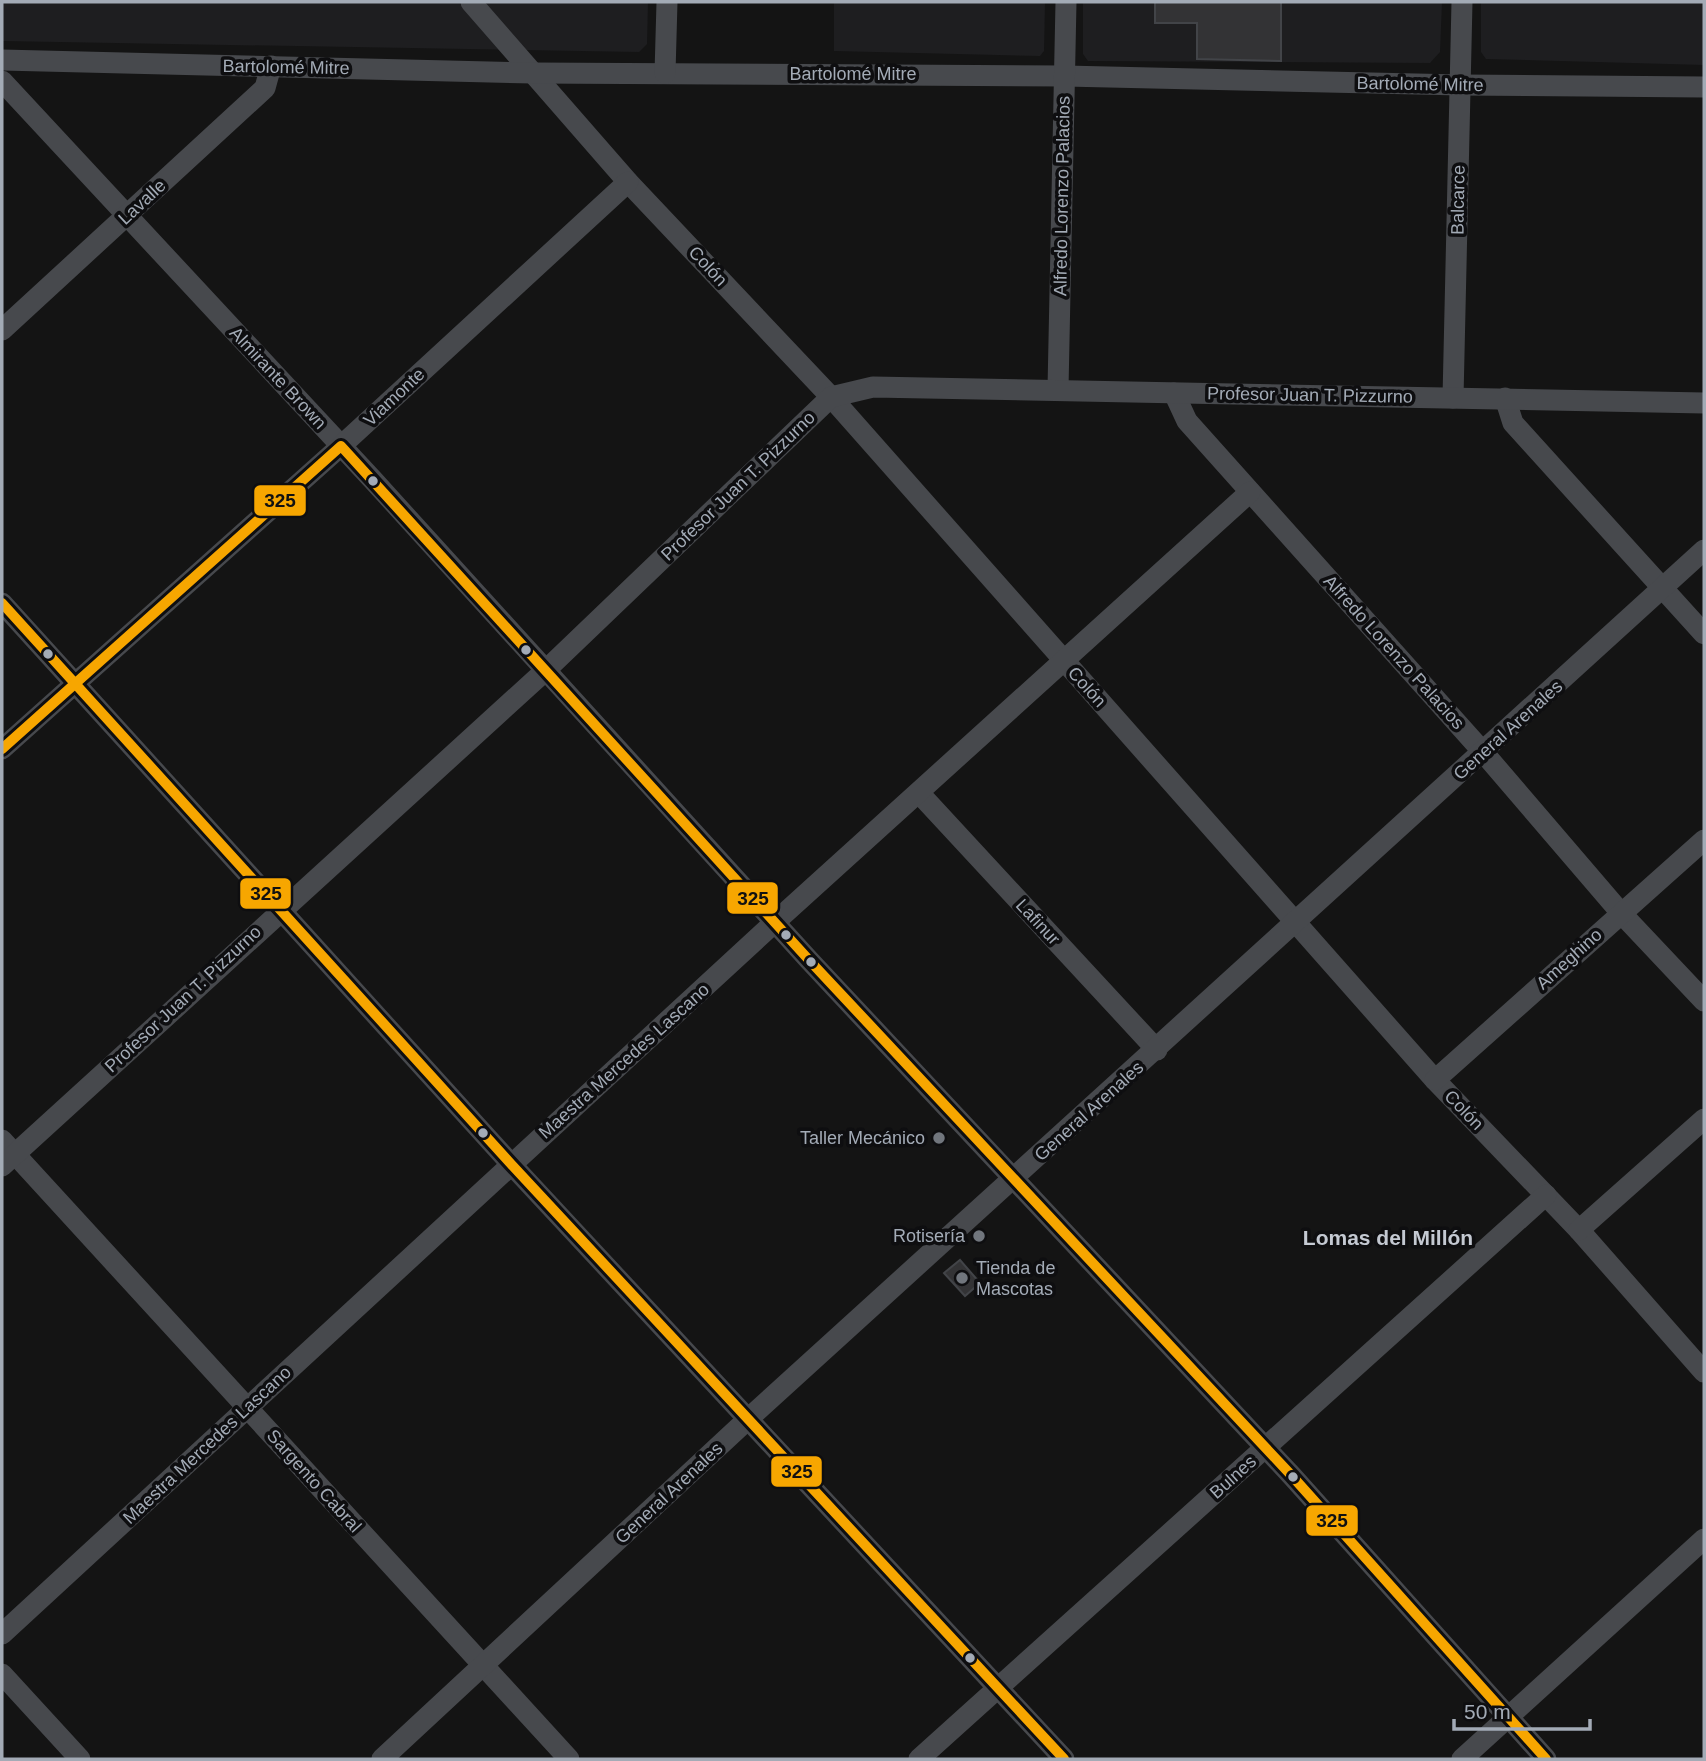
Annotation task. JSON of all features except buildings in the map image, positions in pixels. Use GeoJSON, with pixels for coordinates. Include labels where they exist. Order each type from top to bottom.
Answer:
{"type":"FeatureCollection","features":[{"type":"Feature","properties":{"kind":"street","name":"Colón"},"geometry":{"type":"LineString","coordinates":[[471,2],[628,182],[831,397],[1435,1080],[1579,1230],[1704,1372]]}},
{"type":"Feature","properties":{"kind":"street"},"geometry":{"type":"LineString","coordinates":[[665,73],[667,2]]}},
{"type":"Feature","properties":{"kind":"street","name":"Alfredo Lorenzo Palacios"},"geometry":{"type":"LineString","coordinates":[[1058,390],[1066,2]]}},
{"type":"Feature","properties":{"kind":"street","name":"Balcarce"},"geometry":{"type":"LineString","coordinates":[[1453,398],[1462,2]]}},
{"type":"Feature","properties":{"kind":"street","name":"Bartolomé Mitre"},"geometry":{"type":"LineString","coordinates":[[2,60],[533,73],[1065,76],[1461,85],[1704,87]]}},
{"type":"Feature","properties":{"kind":"street","name":"Lavalle"},"geometry":{"type":"LineString","coordinates":[[2,330],[265,88],[271,66]]}},
{"type":"Feature","properties":{"kind":"street","name":"Almirante Brown"},"geometry":{"type":"LineString","coordinates":[[2,81],[341,446],[775,922],[1266,1448],[1546,1759]]}},
{"type":"Feature","properties":{"kind":"street","name":"Viamonte"},"geometry":{"type":"LineString","coordinates":[[2,749],[341,446],[628,182]]}},
{"type":"Feature","properties":{"kind":"street","name":"Profesor Juan T. Pizzurno"},"geometry":{"type":"LineString","coordinates":[[6,1154],[546,670],[831,397],[873,387],[1704,403]]}},
{"type":"Feature","properties":{"kind":"street","name":"Alfredo Lorenzo Palacios"},"geometry":{"type":"LineString","coordinates":[[1174,393],[1187,421],[1483,752],[1621,913],[1704,1001]]}},
{"type":"Feature","properties":{"kind":"street"},"geometry":{"type":"LineString","coordinates":[[1505,398],[1513,423],[1665,587],[1704,634]]}},
{"type":"Feature","properties":{"kind":"street","name":"Maestra Mercedes Lascano"},"geometry":{"type":"LineString","coordinates":[[2,1634],[775,922],[920,794],[1250,492]]}},
{"type":"Feature","properties":{"kind":"street","name":"General Arenales"},"geometry":{"type":"LineString","coordinates":[[382,1759],[748,1419],[1298,922],[1704,550]]}},
{"type":"Feature","properties":{"kind":"street"},"geometry":{"type":"LineString","coordinates":[[2,603],[511,1164],[1064,1759]]}},
{"type":"Feature","properties":{"kind":"street","name":"Lafinur"},"geometry":{"type":"LineString","coordinates":[[920,794],[1157,1050]]}},
{"type":"Feature","properties":{"kind":"street","name":"Ameghino"},"geometry":{"type":"LineString","coordinates":[[1435,1080],[1704,840]]}},
{"type":"Feature","properties":{"kind":"street"},"geometry":{"type":"LineString","coordinates":[[1579,1230],[1704,1119]]}},
{"type":"Feature","properties":{"kind":"street","name":"Sargento Cabral"},"geometry":{"type":"LineString","coordinates":[[6,1154],[248,1408],[569,1759]]}},
{"type":"Feature","properties":{"kind":"street","name":"Bulnes"},"geometry":{"type":"LineString","coordinates":[[919,1759],[1546,1195]]}},
{"type":"Feature","properties":{"kind":"street"},"geometry":{"type":"LineString","coordinates":[[1462,1759],[1704,1539]]}},
{"type":"Feature","properties":{"kind":"street"},"geometry":{"type":"LineString","coordinates":[[2,1674],[80,1759]]}},
{"type":"Feature","properties":{"kind":"shaded area"},"geometry":{"type":"Polygon","coordinates":[[[2,2],[648,2],[647,44],[639,52],[2,41],[2,2]]]}},
{"type":"Feature","properties":{"kind":"shaded area"},"geometry":{"type":"Polygon","coordinates":[[[834,2],[1045,2],[1044,51],[1040,56],[834,51],[834,2]]]}},
{"type":"Feature","properties":{"kind":"shaded area"},"geometry":{"type":"Polygon","coordinates":[[[1083,2],[1442,2],[1440,52],[1430,63],[1088,61],[1083,54],[1083,2]]]}},
{"type":"Feature","properties":{"kind":"shaded area"},"geometry":{"type":"Polygon","coordinates":[[[1481,2],[1704,2],[1704,65],[1486,59],[1481,52],[1481,2]]]}},
{"type":"Feature","properties":{"kind":"transit line","name":"325"},"geometry":{"type":"LineString","coordinates":[[2,749],[341,446],[809,960],[1292,1476],[1546,1759]]}},
{"type":"Feature","properties":{"kind":"transit line","name":"325"},"geometry":{"type":"LineString","coordinates":[[2,603],[511,1164],[1064,1759]]}},
{"type":"Feature","properties":{"kind":"place","name":"Taller Mecánico"},"geometry":{"type":"Point","coordinates":[939,1138]}},
{"type":"Feature","properties":{"kind":"place","name":"Rotisería"},"geometry":{"type":"Point","coordinates":[979,1236]}},
{"type":"Feature","properties":{"kind":"place","name":"Tienda de Mascotas"},"geometry":{"type":"Point","coordinates":[962,1278]}},
{"type":"Feature","properties":{"kind":"district","name":"Lomas del Millón"},"geometry":{"type":"Point","coordinates":[1388,1237]}}]}
